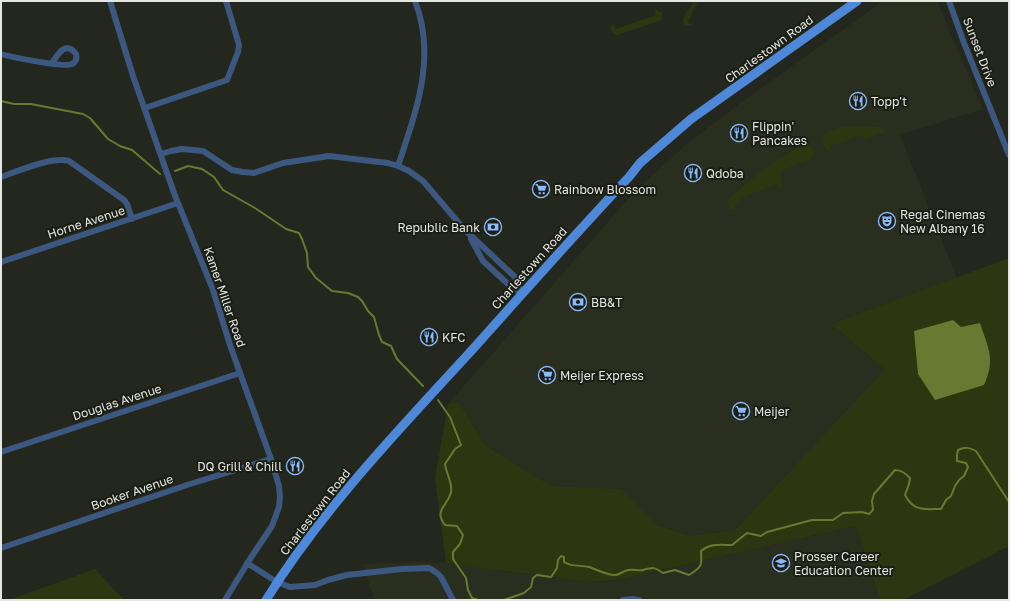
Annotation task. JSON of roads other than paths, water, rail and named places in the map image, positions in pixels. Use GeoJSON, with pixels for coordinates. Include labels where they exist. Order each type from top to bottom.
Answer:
{"type":"FeatureCollection","features":[{"type":"Feature","properties":{"kind":"main road","name":"Charlestown Road"},"geometry":{"type":"LineString","coordinates":[[266,600],[298,552],[336,502],[432,392],[640,163],[691,119],[857,1]]}},
{"type":"Feature","properties":{"kind":"street","name":"Kamer Miller Road"},"geometry":{"type":"LineString","coordinates":[[110,1],[133,76],[178,203],[213,290],[279,486],[279,507],[272,526],[247,563],[225,600]]}},
{"type":"Feature","properties":{"kind":"street"},"geometry":{"type":"LineString","coordinates":[[145,108],[227,80],[238,52],[239,45],[226,1]]}},
{"type":"Feature","properties":{"kind":"street"},"geometry":{"type":"LineString","coordinates":[[398,166],[420,92],[425,63],[424,36],[421,19],[415,1]]}},
{"type":"Feature","properties":{"kind":"street","name":"Sunset Drive"},"geometry":{"type":"LineString","coordinates":[[949,1],[1009,155]]}},
{"type":"Feature","properties":{"kind":"street"},"geometry":{"type":"LineString","coordinates":[[1,54],[26,60],[52,63]]}},
{"type":"Feature","properties":{"kind":"street"},"geometry":{"type":"LineString","coordinates":[[161,154],[171,150],[202,151],[232,170],[254,173],[283,163],[329,156],[388,163],[398,166],[409,171],[423,182],[466,231],[515,277],[522,294]]}},
{"type":"Feature","properties":{"kind":"street"},"geometry":{"type":"LineString","coordinates":[[1,177],[50,161],[63,159],[69,161],[124,200],[132,219]]}},
{"type":"Feature","properties":{"kind":"street","name":"Horne Avenue"},"geometry":{"type":"LineString","coordinates":[[1,262],[178,203]]}},
{"type":"Feature","properties":{"kind":"street"},"geometry":{"type":"LineString","coordinates":[[466,231],[483,262],[508,285],[522,294]]}},
{"type":"Feature","properties":{"kind":"street","name":"Douglas Avenue"},"geometry":{"type":"LineString","coordinates":[[1,452],[240,373]]}},
{"type":"Feature","properties":{"kind":"street","name":"Booker Avenue"},"geometry":{"type":"LineString","coordinates":[[1,548],[271,459]]}},
{"type":"Feature","properties":{"kind":"street"},"geometry":{"type":"LineString","coordinates":[[247,563],[277,582],[290,587],[315,585],[347,575],[423,568],[433,570],[441,577],[454,600]]}},
{"type":"Feature","properties":{"kind":"street"},"geometry":{"type":"LineString","coordinates":[[623,600],[639,600]]}},
{"type":"Feature","properties":{"kind":"waterway"},"geometry":{"type":"LineString","coordinates":[[1,101],[14,104],[31,104],[83,114],[90,118],[108,139],[120,146],[132,150],[160,174]]}},
{"type":"Feature","properties":{"kind":"waterway"},"geometry":{"type":"LineString","coordinates":[[175,171],[188,166],[202,169],[214,177],[223,190],[255,208],[286,229],[299,233],[307,253],[308,267],[316,278],[332,291],[348,293],[358,297],[362,301],[374,317],[382,342],[391,346],[397,359],[423,386]]}},
{"type":"Feature","properties":{"kind":"waterway"},"geometry":{"type":"LineString","coordinates":[[438,400],[450,417],[461,445],[455,449],[445,464],[451,492],[442,508],[440,515],[445,525],[457,526],[463,535],[460,544],[453,552],[453,559],[466,578],[468,590],[472,598],[478,600]]}},
{"type":"Feature","properties":{"kind":"waterway"},"geometry":{"type":"LineString","coordinates":[[504,600],[524,593],[531,587],[533,578],[537,575],[551,577],[557,568],[558,560],[561,556],[564,557],[564,562],[567,564],[589,567],[613,575],[618,575],[628,570],[652,568],[663,573],[675,570],[689,575],[699,568],[701,563],[701,551],[705,548],[720,545],[732,545],[747,533],[761,536],[767,532],[812,520],[833,520],[843,513],[862,512],[869,514],[873,510],[872,501],[874,494],[895,470],[902,471],[910,478],[905,495],[912,504],[920,508],[941,509],[946,500],[951,496],[959,480],[964,476],[968,467],[966,463],[957,461],[958,450],[963,448],[969,448],[976,451],[1009,502]]}},
{"type":"Feature","properties":{"kind":"place","name":"Topp't"},"geometry":{"type":"Point","coordinates":[858,101]}},
{"type":"Feature","properties":{"kind":"place","name":"Flippin' Pancakes"},"geometry":{"type":"Point","coordinates":[739,133]}},
{"type":"Feature","properties":{"kind":"place","name":"Qdoba"},"geometry":{"type":"Point","coordinates":[693,173]}},
{"type":"Feature","properties":{"kind":"place","name":"Rainbow Blossom"},"geometry":{"type":"Point","coordinates":[541,189]}},
{"type":"Feature","properties":{"kind":"place","name":"Regal Cinemas New Albany 16"},"geometry":{"type":"Point","coordinates":[887,221]}},
{"type":"Feature","properties":{"kind":"place","name":"Republic Bank"},"geometry":{"type":"Point","coordinates":[493,227]}},
{"type":"Feature","properties":{"kind":"place","name":"BB&T"},"geometry":{"type":"Point","coordinates":[578,302]}},
{"type":"Feature","properties":{"kind":"place","name":"KFC"},"geometry":{"type":"Point","coordinates":[429,337]}},
{"type":"Feature","properties":{"kind":"place","name":"Meijer Express"},"geometry":{"type":"Point","coordinates":[547,375]}},
{"type":"Feature","properties":{"kind":"place","name":"Meijer"},"geometry":{"type":"Point","coordinates":[741,411]}},
{"type":"Feature","properties":{"kind":"place","name":"DQ Grill & Chill"},"geometry":{"type":"Point","coordinates":[295,466]}},
{"type":"Feature","properties":{"kind":"place","name":"Prosser Career Education Center"},"geometry":{"type":"Point","coordinates":[781,563]}}]}
